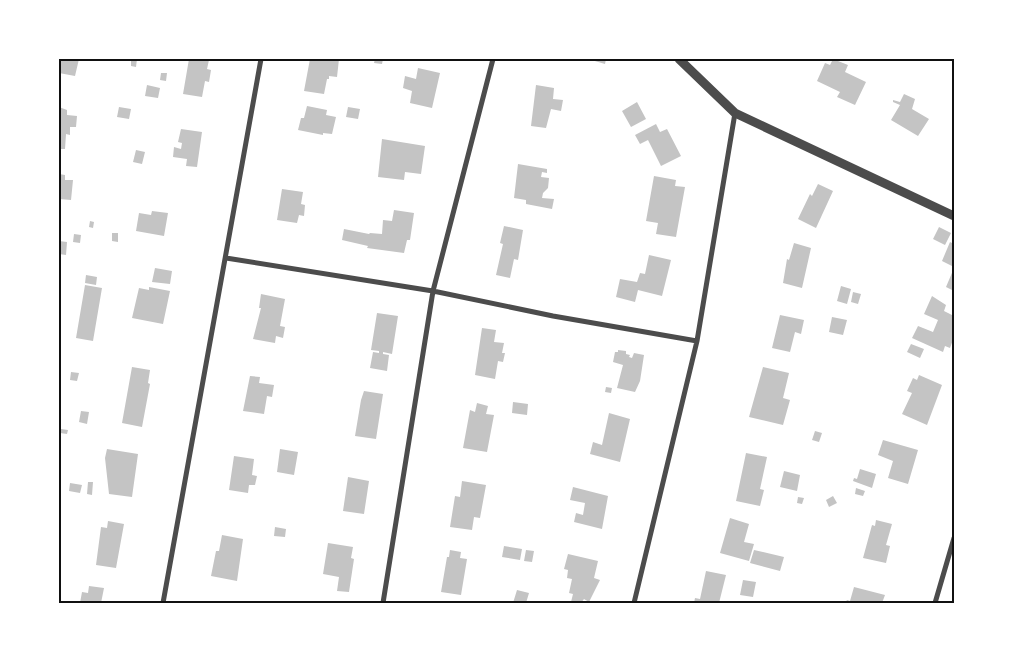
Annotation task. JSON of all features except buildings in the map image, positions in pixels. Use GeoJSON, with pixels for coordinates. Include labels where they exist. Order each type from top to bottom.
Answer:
{"type":"FeatureCollection","features":[{"type":"Feature","properties":{"kind":"street"},"geometry":{"type":"LineString","coordinates":[[164,603],[261,59]]}},
{"type":"Feature","properties":{"kind":"street"},"geometry":{"type":"LineString","coordinates":[[383,603],[433,291],[493,59]]}},
{"type":"Feature","properties":{"kind":"street"},"geometry":{"type":"LineString","coordinates":[[679,59],[736,113],[954,216]]}},
{"type":"Feature","properties":{"kind":"street"},"geometry":{"type":"LineString","coordinates":[[634,603],[697,341],[736,113]]}},
{"type":"Feature","properties":{"kind":"street"},"geometry":{"type":"LineString","coordinates":[[226,258],[433,291],[553,316],[697,341]]}},
{"type":"Feature","properties":{"kind":"street"},"geometry":{"type":"LineString","coordinates":[[935,603],[954,538]]}}]}
